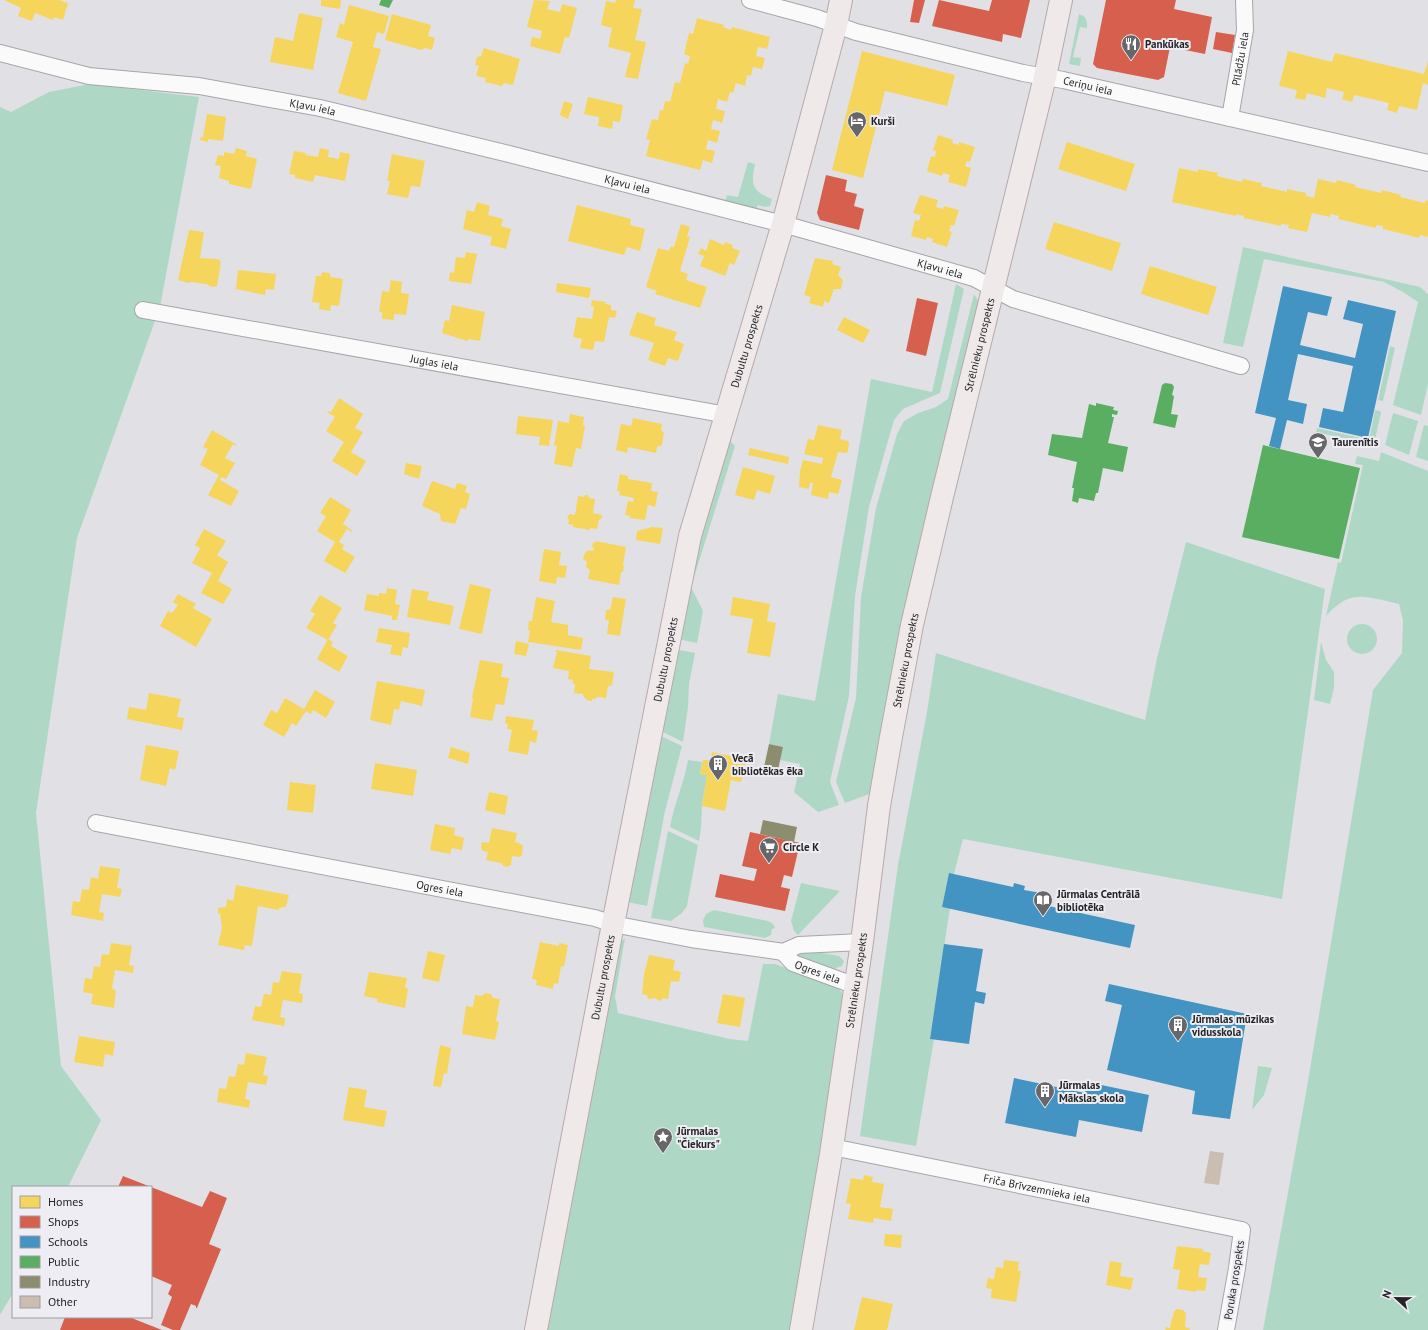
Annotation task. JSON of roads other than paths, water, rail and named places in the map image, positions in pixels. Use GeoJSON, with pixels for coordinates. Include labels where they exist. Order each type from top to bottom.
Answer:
{"type":"FeatureCollection","features":[{"type":"Feature","properties":{"kind":"main road","name":"Dubultu prospekts"},"geometry":{"type":"LineString","coordinates":[[536,1330],[613,924],[690,536],[783,224],[836,25],[841,0]]}},
{"type":"Feature","properties":{"kind":"main road","name":"Strēlnieku prospekts"},"geometry":{"type":"LineString","coordinates":[[801,1330],[832,1147],[856,986],[882,791],[912,625],[992,289],[1045,77],[1062,0]]}},
{"type":"Feature","properties":{"kind":"street","name":"Ceriņu iela"},"geometry":{"type":"LineString","coordinates":[[750,0],[817,18],[868,34],[1045,77],[1428,163]]}},
{"type":"Feature","properties":{"kind":"street","name":"Pīlādžu iela"},"geometry":{"type":"LineString","coordinates":[[1230,118],[1245,30],[1244,0]]}},
{"type":"Feature","properties":{"kind":"street","name":"Kļavu iela"},"geometry":{"type":"LineString","coordinates":[[0,53],[89,76],[199,86],[320,108],[509,154],[783,224],[974,278],[1013,299],[1241,366]]}},
{"type":"Feature","properties":{"kind":"street","name":"Juglas iela"},"geometry":{"type":"LineString","coordinates":[[143,310],[727,415]]}},
{"type":"Feature","properties":{"kind":"street","name":"Ogres iela"},"geometry":{"type":"LineString","coordinates":[[96,824],[595,918],[613,924],[691,939],[783,952],[799,945],[862,942]]}},
{"type":"Feature","properties":{"kind":"street","name":"Ogres iela"},"geometry":{"type":"LineString","coordinates":[[783,952],[793,962],[856,986]]}},
{"type":"Feature","properties":{"kind":"street","name":"Friča Brīvzemnieka iela"},"geometry":{"type":"LineString","coordinates":[[832,1147],[1242,1230]]}},
{"type":"Feature","properties":{"kind":"street","name":"Poruka prospekts"},"geometry":{"type":"LineString","coordinates":[[1226,1330],[1242,1230]]}},
{"type":"Feature","properties":{"kind":"place","name":"Pankūkas"},"geometry":{"type":"Point","coordinates":[1131,61]}},
{"type":"Feature","properties":{"kind":"place","name":"Kurši"},"geometry":{"type":"Point","coordinates":[857,138]}},
{"type":"Feature","properties":{"kind":"place","name":"Taurenītis"},"geometry":{"type":"Point","coordinates":[1318,459]}},
{"type":"Feature","properties":{"kind":"place","name":"Vecā bibliotēkas ēka"},"geometry":{"type":"Point","coordinates":[718,781]}},
{"type":"Feature","properties":{"kind":"place","name":"Circle K"},"geometry":{"type":"Point","coordinates":[769,864]}},
{"type":"Feature","properties":{"kind":"place","name":"Jūrmalas Centrālā bibliotēka"},"geometry":{"type":"Point","coordinates":[1043,917]}},
{"type":"Feature","properties":{"kind":"place","name":"Jūrmalas mūzikas vidusskola"},"geometry":{"type":"Point","coordinates":[1178,1042]}},
{"type":"Feature","properties":{"kind":"place","name":"Jūrmalas Mākslas skola"},"geometry":{"type":"Point","coordinates":[1045,1108]}},
{"type":"Feature","properties":{"kind":"place","name":"Jūrmalas \"Čiekurs\""},"geometry":{"type":"Point","coordinates":[663,1154]}}]}
